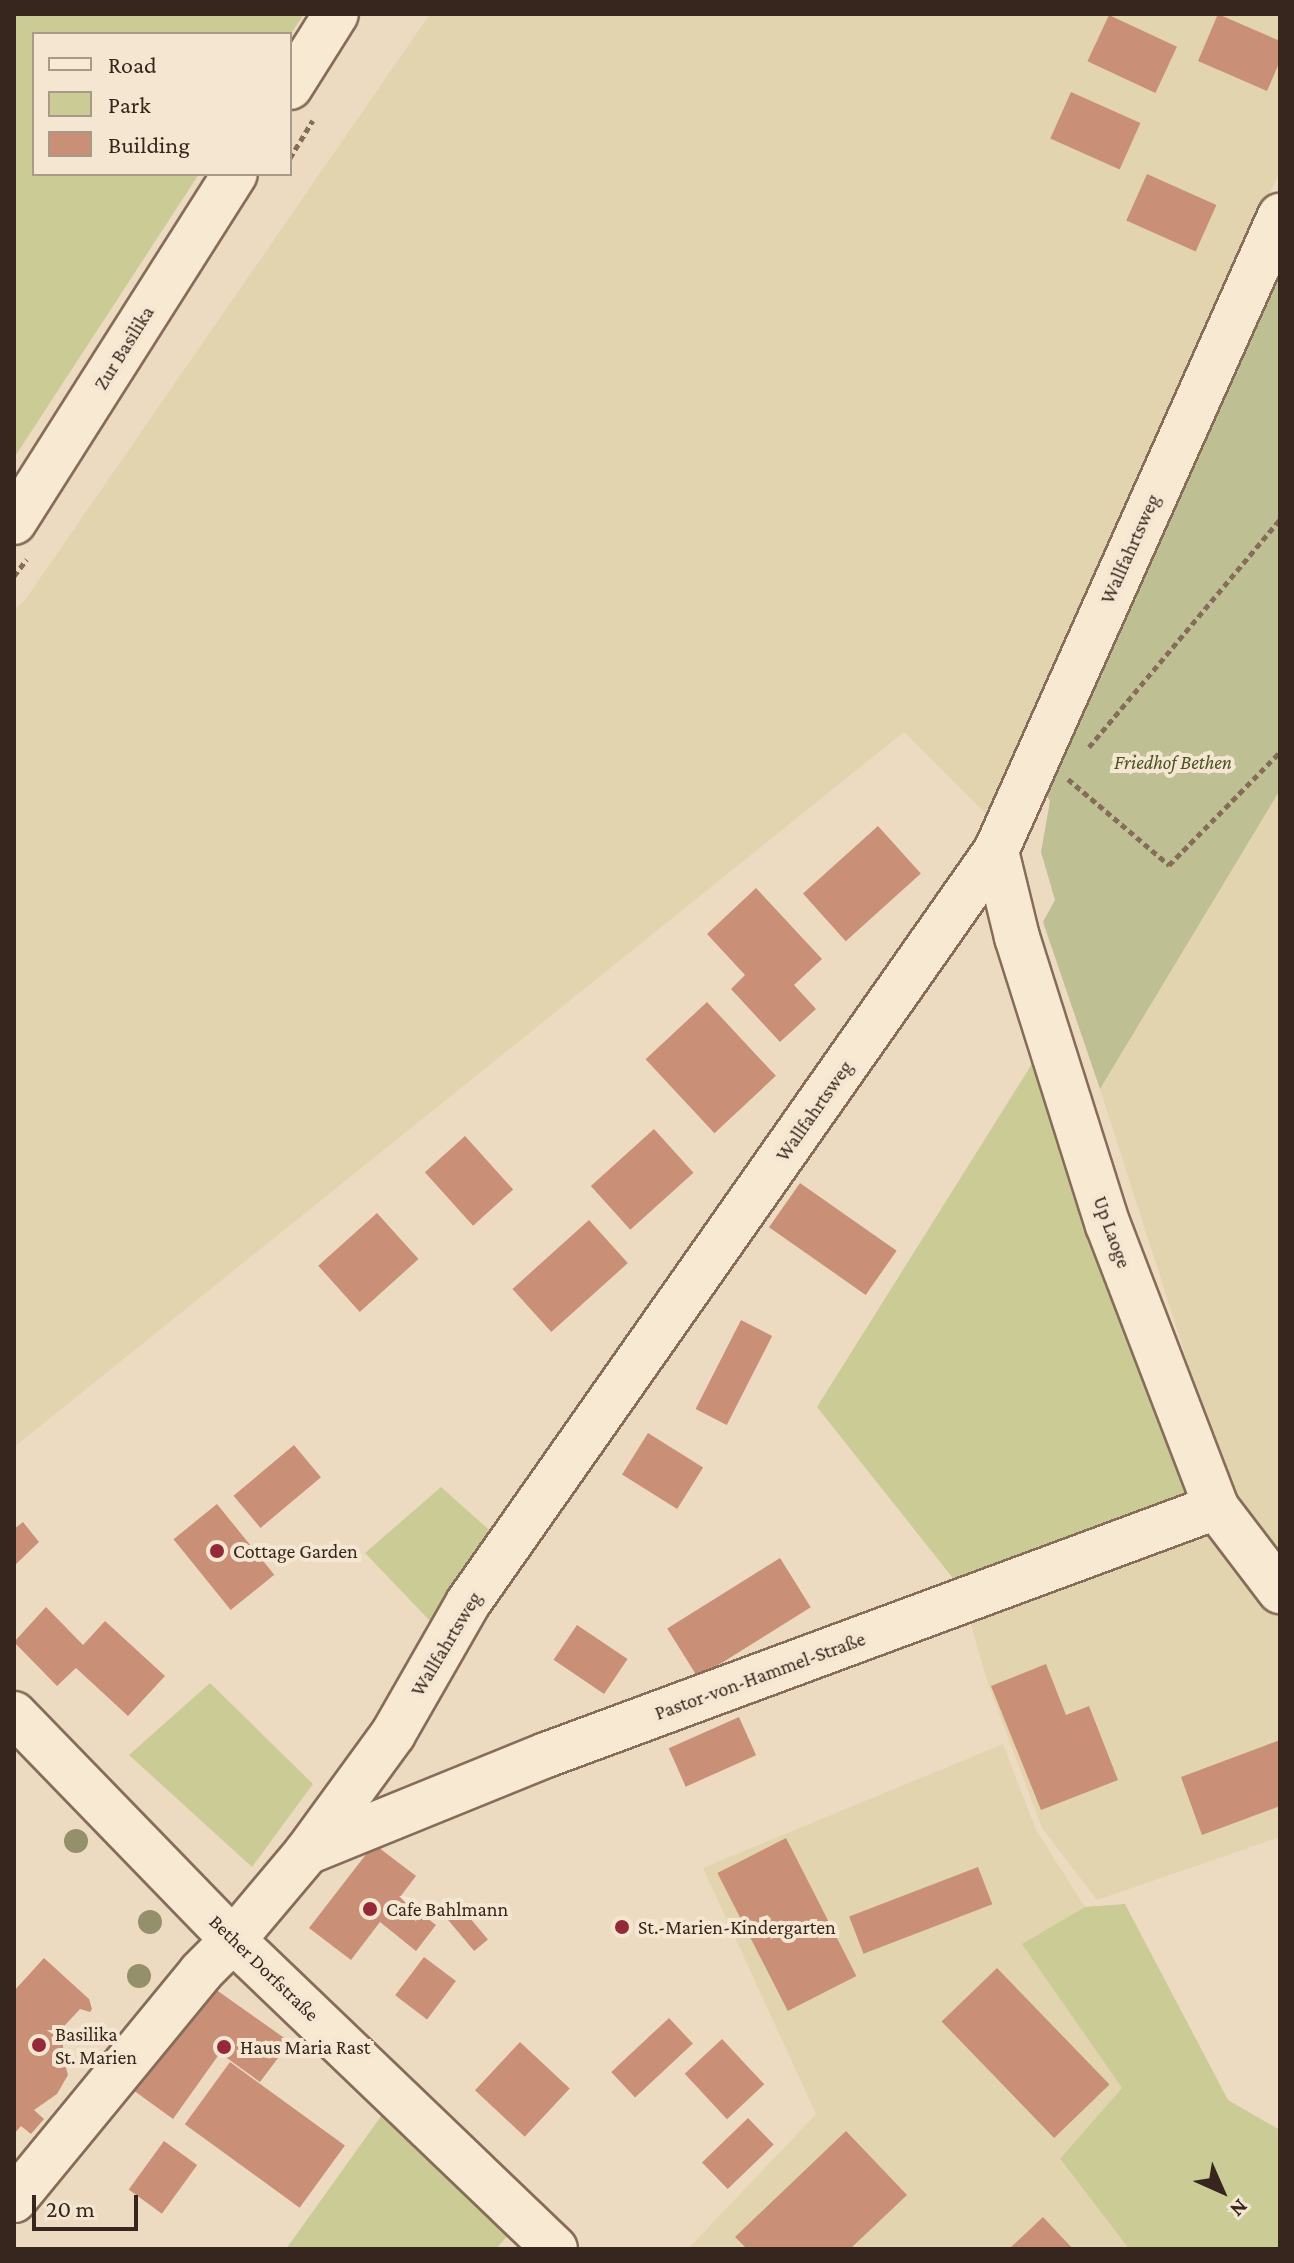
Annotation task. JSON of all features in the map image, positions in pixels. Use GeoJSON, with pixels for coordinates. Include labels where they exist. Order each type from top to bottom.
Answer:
{"type":"FeatureCollection","features":[{"type":"Feature","properties":{"kind":"street"},"geometry":{"type":"LineString","coordinates":[[292,84],[336,14]]}},
{"type":"Feature","properties":{"kind":"street","name":"Zur Basilika"},"geometry":{"type":"LineString","coordinates":[[14,522],[234,176]]}},
{"type":"Feature","properties":{"kind":"street","name":"Wallfahrtsweg"},"geometry":{"type":"LineString","coordinates":[[14,2200],[201,1972],[233,1940],[307,1852],[393,1734],[468,1603],[996,851],[1280,216]]}},
{"type":"Feature","properties":{"kind":"street","name":"Up Laoge"},"geometry":{"type":"LineString","coordinates":[[996,851],[1017,937],[1108,1225],[1216,1507],[1280,1591]]}},
{"type":"Feature","properties":{"kind":"street","name":"Pastor-von-Hammel-Straße"},"geometry":{"type":"LineString","coordinates":[[307,1852],[546,1755],[1216,1507]]}},
{"type":"Feature","properties":{"kind":"street","name":"Bether Dorfstraße"},"geometry":{"type":"LineString","coordinates":[[14,1714],[233,1940],[555,2249]]}},
{"type":"Feature","properties":{"kind":"path"},"geometry":{"type":"LineString","coordinates":[[1085,752],[1280,519]]}},
{"type":"Feature","properties":{"kind":"path"},"geometry":{"type":"LineString","coordinates":[[1019,801],[1047,796],[1064,776],[1169,865],[1280,752]]}},
{"type":"Feature","properties":{"kind":"shaded area"},"geometry":{"type":"Polygon","coordinates":[[[430,14],[1280,14],[1280,171],[989,817],[904,732],[14,1447],[14,610],[25,600],[430,14]]]}},
{"type":"Feature","properties":{"kind":"shaded area"},"geometry":{"type":"Polygon","coordinates":[[[1280,790],[1280,1560],[1228,1488],[1100,1089],[1280,790]]]}},
{"type":"Feature","properties":{"kind":"shaded area"},"geometry":{"type":"Polygon","coordinates":[[[1213,1526],[1280,1618],[1280,1837],[1097,1900],[1042,1828],[987,1681],[969,1618],[1213,1526]]]}},
{"type":"Feature","properties":{"kind":"shaded area"},"geometry":{"type":"Polygon","coordinates":[[[1003,1744],[1036,1830],[1085,1907],[1023,1944],[1122,2088],[1060,2160],[1129,2249],[688,2249],[816,2114],[703,1868],[1003,1744]]]}},
{"type":"Feature","properties":{"kind":"green space"},"geometry":{"type":"Polygon","coordinates":[[[14,14],[304,14],[292,32],[32,32],[32,176],[198,176],[14,458],[14,14]]]}},
{"type":"Feature","properties":{"kind":"green space","name":"Friedhof Bethen"},"geometry":{"type":"Polygon","coordinates":[[[1280,263],[1280,790],[1100,1089],[1043,922],[1055,900],[1041,852],[1050,801],[1043,790],[1280,263]]]}},
{"type":"Feature","properties":{"kind":"green space"},"geometry":{"type":"Polygon","coordinates":[[[1037,1056],[1203,1501],[964,1592],[817,1407],[1037,1056]]]}},
{"type":"Feature","properties":{"kind":"green space"},"geometry":{"type":"Polygon","coordinates":[[[441,1487],[496,1536],[432,1623],[365,1553],[441,1487]]]}},
{"type":"Feature","properties":{"kind":"green space"},"geometry":{"type":"Polygon","coordinates":[[[210,1683],[313,1784],[252,1867],[129,1755],[210,1683]]]}},
{"type":"Feature","properties":{"kind":"green space"},"geometry":{"type":"Polygon","coordinates":[[[1125,1904],[1228,2100],[1280,2130],[1280,2249],[1129,2249],[1060,2159],[1122,2088],[1022,1944],[1085,1907],[1125,1904]]]}},
{"type":"Feature","properties":{"kind":"green space"},"geometry":{"type":"Polygon","coordinates":[[[384,2112],[512,2231],[496,2249],[286,2249],[384,2112]]]}},
{"type":"Feature","properties":{"kind":"building"},"geometry":{"type":"Polygon","coordinates":[[[1218,14],[1280,41],[1280,61],[1267,91],[1198,61],[1218,14]]]}},
{"type":"Feature","properties":{"kind":"building"},"geometry":{"type":"Polygon","coordinates":[[[1109,15],[1177,47],[1155,93],[1087,61],[1109,15]]]}},
{"type":"Feature","properties":{"kind":"building"},"geometry":{"type":"Polygon","coordinates":[[[1071,92],[1140,123],[1120,170],[1050,139],[1071,92]]]}},
{"type":"Feature","properties":{"kind":"building"},"geometry":{"type":"Polygon","coordinates":[[[1147,174],[1216,205],[1196,252],[1126,221],[1147,174]]]}},
{"type":"Feature","properties":{"kind":"building"},"geometry":{"type":"Polygon","coordinates":[[[878,826],[921,874],[846,941],[803,894],[878,826]]]}},
{"type":"Feature","properties":{"kind":"building"},"geometry":{"type":"Polygon","coordinates":[[[756,888],[822,959],[794,985],[816,1009],[780,1042],[731,989],[745,975],[707,934],[756,888]]]}},
{"type":"Feature","properties":{"kind":"building"},"geometry":{"type":"Polygon","coordinates":[[[707,1002],[776,1076],[714,1133],[646,1059],[707,1002]]]}},
{"type":"Feature","properties":{"kind":"building"},"geometry":{"type":"Polygon","coordinates":[[[654,1129],[693,1173],[630,1230],[591,1186],[654,1129]]]}},
{"type":"Feature","properties":{"kind":"building"},"geometry":{"type":"Polygon","coordinates":[[[465,1136],[513,1190],[473,1226],[425,1172],[465,1136]]]}},
{"type":"Feature","properties":{"kind":"building"},"geometry":{"type":"Polygon","coordinates":[[[800,1183],[897,1251],[866,1295],[769,1227],[800,1183]]]}},
{"type":"Feature","properties":{"kind":"building"},"geometry":{"type":"Polygon","coordinates":[[[377,1213],[418,1259],[360,1312],[318,1266],[377,1213]]]}},
{"type":"Feature","properties":{"kind":"building"},"geometry":{"type":"Polygon","coordinates":[[[589,1220],[628,1263],[551,1332],[512,1289],[589,1220]]]}},
{"type":"Feature","properties":{"kind":"building"},"geometry":{"type":"Polygon","coordinates":[[[741,1320],[772,1336],[727,1425],[696,1409],[741,1320]]]}},
{"type":"Feature","properties":{"kind":"building"},"geometry":{"type":"Polygon","coordinates":[[[648,1433],[703,1467],[677,1509],[622,1475],[648,1433]]]}},
{"type":"Feature","properties":{"kind":"building"},"geometry":{"type":"Polygon","coordinates":[[[294,1445],[321,1477],[260,1528],[233,1496],[294,1445]]]}},
{"type":"Feature","properties":{"kind":"building"},"geometry":{"type":"Polygon","coordinates":[[[217,1504],[274,1575],[231,1610],[173,1539],[217,1504]]]}},
{"type":"Feature","properties":{"kind":"building"},"geometry":{"type":"Polygon","coordinates":[[[23,1522],[39,1542],[14,1566],[14,1529],[23,1522]]]}},
{"type":"Feature","properties":{"kind":"building"},"geometry":{"type":"Polygon","coordinates":[[[780,1558],[811,1607],[698,1678],[667,1628],[780,1558]]]}},
{"type":"Feature","properties":{"kind":"building"},"geometry":{"type":"Polygon","coordinates":[[[46,1607],[83,1645],[105,1621],[165,1676],[128,1716],[76,1668],[57,1686],[14,1642],[46,1607]]]}},
{"type":"Feature","properties":{"kind":"building"},"geometry":{"type":"Polygon","coordinates":[[[577,1625],[628,1659],[604,1694],[554,1660],[577,1625]]]}},
{"type":"Feature","properties":{"kind":"building"},"geometry":{"type":"Polygon","coordinates":[[[1046,1664],[1066,1715],[1089,1706],[1118,1780],[1041,1810],[991,1686],[1046,1664]]]}},
{"type":"Feature","properties":{"kind":"building"},"geometry":{"type":"Polygon","coordinates":[[[739,1717],[756,1755],[686,1787],[669,1748],[739,1717]]]}},
{"type":"Feature","properties":{"kind":"building"},"geometry":{"type":"Polygon","coordinates":[[[1280,1740],[1280,1806],[1202,1835],[1181,1777],[1280,1740]]]}},
{"type":"Feature","properties":{"kind":"building"},"geometry":{"type":"Polygon","coordinates":[[[786,1838],[856,1976],[788,2011],[717,1873],[786,1838]]]}},
{"type":"Feature","properties":{"kind":"building","name":"Cafe Bahlmann"},"geometry":{"type":"Polygon","coordinates":[[[374,1844],[416,1876],[400,1897],[436,1925],[416,1951],[380,1922],[351,1960],[309,1928],[374,1844]]]}},
{"type":"Feature","properties":{"kind":"building"},"geometry":{"type":"Polygon","coordinates":[[[978,1867],[992,1904],[864,1954],[849,1916],[978,1867]]]}},
{"type":"Feature","properties":{"kind":"building"},"geometry":{"type":"Polygon","coordinates":[[[459,1905],[488,1939],[474,1951],[445,1917],[459,1905]]]}},
{"type":"Feature","properties":{"kind":"building"},"geometry":{"type":"Polygon","coordinates":[[[424,1957],[456,1981],[427,2019],[395,1995],[424,1957]]]}},
{"type":"Feature","properties":{"kind":"building","name":"Basilika St. Marien"},"geometry":{"type":"Polygon","coordinates":[[[44,1958],[89,1999],[92,2009],[90,2012],[80,2009],[55,2036],[63,2040],[63,2050],[56,2054],[65,2064],[68,2075],[57,2094],[34,2110],[44,2119],[31,2134],[21,2126],[14,2134],[14,1991],[44,1958]]]}},
{"type":"Feature","properties":{"kind":"building"},"geometry":{"type":"Polygon","coordinates":[[[997,1968],[1110,2085],[1054,2138],[942,2021],[997,1968]]]}},
{"type":"Feature","properties":{"kind":"building","name":"Haus Maria Rast"},"geometry":{"type":"Polygon","coordinates":[[[208,1984],[290,2042],[260,2082],[220,2053],[173,2119],[133,2090],[208,1984]]]}},
{"type":"Feature","properties":{"kind":"building"},"geometry":{"type":"Polygon","coordinates":[[[669,2018],[693,2044],[635,2097],[611,2072],[669,2018]]]}},
{"type":"Feature","properties":{"kind":"building"},"geometry":{"type":"Polygon","coordinates":[[[722,2039],[764,2084],[727,2119],[685,2074],[722,2039]]]}},
{"type":"Feature","properties":{"kind":"building"},"geometry":{"type":"Polygon","coordinates":[[[520,2042],[570,2088],[525,2137],[475,2090],[520,2042]]]}},
{"type":"Feature","properties":{"kind":"building"},"geometry":{"type":"Polygon","coordinates":[[[230,2062],[345,2145],[300,2208],[185,2124],[230,2062]]]}},
{"type":"Feature","properties":{"kind":"building"},"geometry":{"type":"Polygon","coordinates":[[[748,2118],[774,2145],[728,2189],[702,2162],[748,2118]]]}},
{"type":"Feature","properties":{"kind":"building"},"geometry":{"type":"Polygon","coordinates":[[[846,2131],[907,2195],[850,2249],[747,2249],[735,2237],[846,2131]]]}},
{"type":"Feature","properties":{"kind":"building"},"geometry":{"type":"Polygon","coordinates":[[[164,2141],[197,2165],[162,2214],[129,2190],[164,2141]]]}},
{"type":"Feature","properties":{"kind":"building"},"geometry":{"type":"Polygon","coordinates":[[[1043,2217],[1073,2249],[1009,2249],[1043,2217]]]}},
{"type":"Feature","properties":{"kind":"place","name":"Cottage Garden"},"geometry":{"type":"Point","coordinates":[217,1551]}},
{"type":"Feature","properties":{"kind":"place","name":"Cafe Bahlmann"},"geometry":{"type":"Point","coordinates":[370,1909]}},
{"type":"Feature","properties":{"kind":"place","name":"St.-Marien-Kindergarten"},"geometry":{"type":"Point","coordinates":[622,1927]}},
{"type":"Feature","properties":{"kind":"place","name":"Basilika St. Marien"},"geometry":{"type":"Point","coordinates":[39,2045]}},
{"type":"Feature","properties":{"kind":"place","name":"Haus Maria Rast"},"geometry":{"type":"Point","coordinates":[224,2047]}}]}
